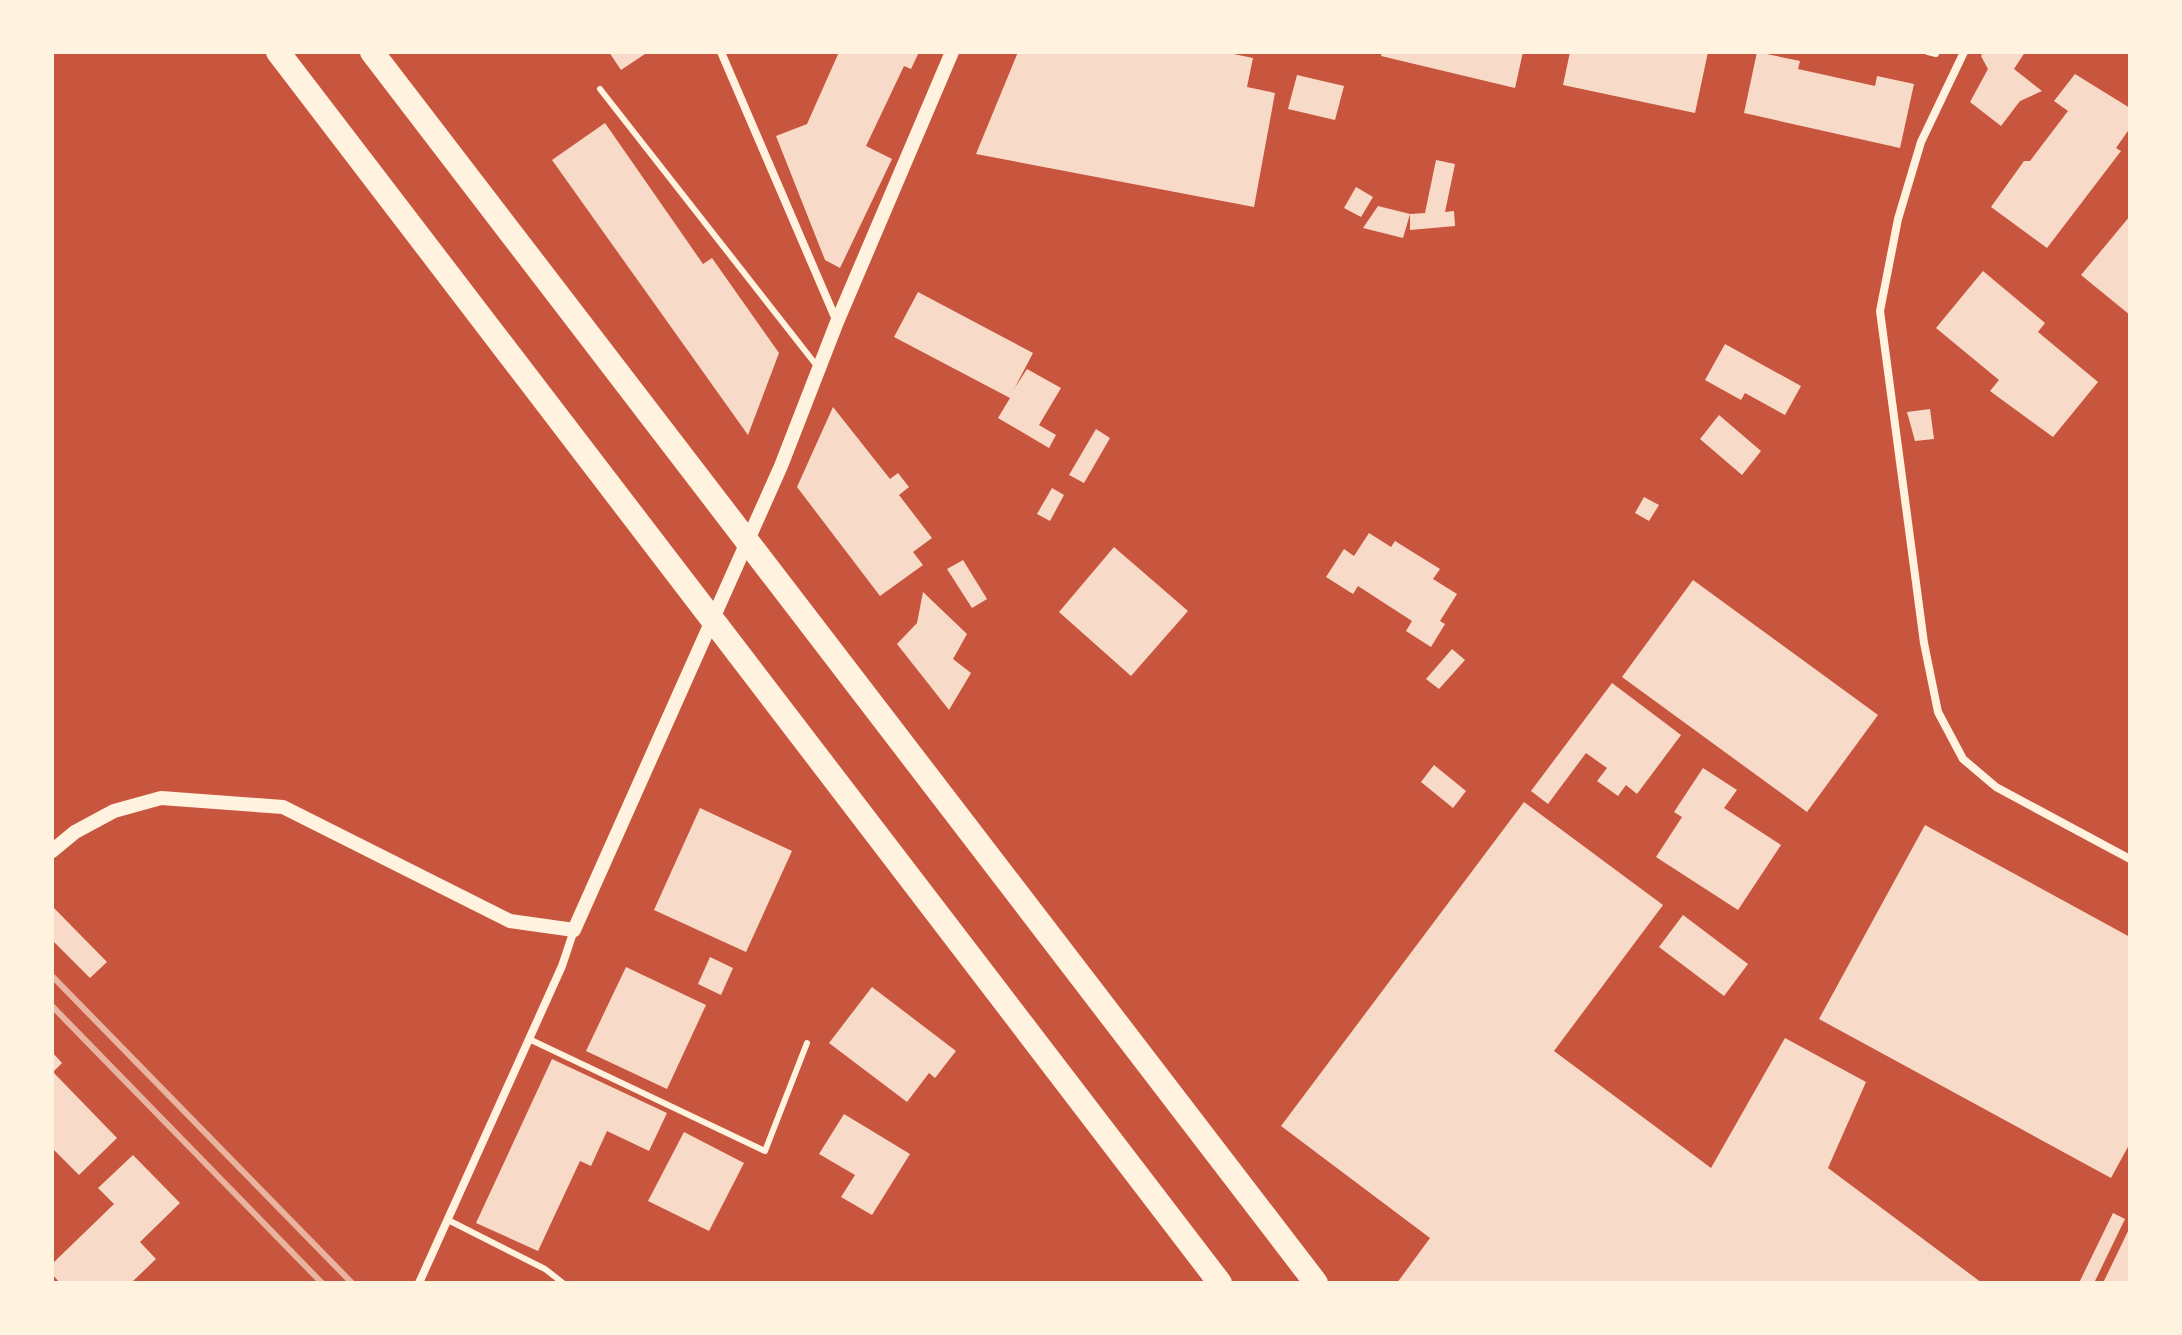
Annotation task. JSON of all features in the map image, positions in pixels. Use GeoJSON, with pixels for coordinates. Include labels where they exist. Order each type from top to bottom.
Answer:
{"type":"FeatureCollection","features":[{"type":"Feature","properties":{"kind":"highway"},"geometry":{"type":"LineString","coordinates":[[278,52],[1220,1283]]}},
{"type":"Feature","properties":{"kind":"highway"},"geometry":{"type":"LineString","coordinates":[[372,52],[1316,1283]]}},
{"type":"Feature","properties":{"kind":"street"},"geometry":{"type":"LineString","coordinates":[[721,52],[837,322]]}},
{"type":"Feature","properties":{"kind":"street"},"geometry":{"type":"LineString","coordinates":[[419,1283],[781,466],[837,322],[952,52]]}},
{"type":"Feature","properties":{"kind":"street"},"geometry":{"type":"LineString","coordinates":[[1964,52],[1921,142],[1898,219],[1880,311],[1932,685],[1938,712],[1963,759],[1996,787],[2130,859]]}},
{"type":"Feature","properties":{"kind":"street"},"geometry":{"type":"LineString","coordinates":[[52,851],[75,832],[114,811],[161,798],[283,807],[510,921],[574,930]]}},
{"type":"Feature","properties":{"kind":"lane"},"geometry":{"type":"LineString","coordinates":[[600,89],[819,369]]}},
{"type":"Feature","properties":{"kind":"lane"},"geometry":{"type":"LineString","coordinates":[[529,1039],[765,1151],[807,1043]]}},
{"type":"Feature","properties":{"kind":"lane"},"geometry":{"type":"LineString","coordinates":[[448,1220],[545,1269],[563,1283]]}},
{"type":"Feature","properties":{"kind":"building"},"geometry":{"type":"Polygon","coordinates":[[[609,52],[648,52],[621,70],[609,52]]]}},
{"type":"Feature","properties":{"kind":"building"},"geometry":{"type":"Polygon","coordinates":[[[839,52],[919,52],[911,69],[904,66],[866,146],[892,159],[840,268],[825,260],[776,136],[807,124],[839,52]]]}},
{"type":"Feature","properties":{"kind":"building"},"geometry":{"type":"Polygon","coordinates":[[[1018,52],[1224,52],[1253,58],[1247,87],[1275,93],[1254,207],[976,154],[1018,52]]]}},
{"type":"Feature","properties":{"kind":"building"},"geometry":{"type":"Polygon","coordinates":[[[1382,52],[1523,52],[1515,88],[1381,56],[1382,52]]]}},
{"type":"Feature","properties":{"kind":"building"},"geometry":{"type":"Polygon","coordinates":[[[1570,52],[1708,52],[1695,113],[1563,85],[1570,52]]]}},
{"type":"Feature","properties":{"kind":"building"},"geometry":{"type":"Polygon","coordinates":[[[1757,52],[1800,61],[1798,69],[1875,86],[1877,76],[1914,84],[1900,148],[1744,113],[1757,52]]]}},
{"type":"Feature","properties":{"kind":"building"},"geometry":{"type":"Polygon","coordinates":[[[1983,52],[2025,52],[2014,69],[2042,91],[2020,101],[2001,126],[1970,102],[1988,69],[1981,56],[1983,52]]]}},
{"type":"Feature","properties":{"kind":"building"},"geometry":{"type":"Polygon","coordinates":[[[2075,74],[2130,108],[2130,128],[2116,148],[2121,151],[2047,248],[1991,207],[2024,161],[2030,161],[2068,111],[2054,101],[2075,74]]]}},
{"type":"Feature","properties":{"kind":"building"},"geometry":{"type":"Polygon","coordinates":[[[1297,75],[1344,86],[1335,120],[1288,109],[1297,75]]]}},
{"type":"Feature","properties":{"kind":"building"},"geometry":{"type":"Polygon","coordinates":[[[605,123],[703,264],[712,258],[779,353],[748,435],[552,160],[605,123]]]}},
{"type":"Feature","properties":{"kind":"building"},"geometry":{"type":"Polygon","coordinates":[[[1436,160],[1455,164],[1445,212],[1454,211],[1455,226],[1410,230],[1410,214],[1425,213],[1436,160]]]}},
{"type":"Feature","properties":{"kind":"building"},"geometry":{"type":"Polygon","coordinates":[[[1356,187],[1373,197],[1361,217],[1344,208],[1356,187]]]}},
{"type":"Feature","properties":{"kind":"building"},"geometry":{"type":"Polygon","coordinates":[[[1378,206],[1410,214],[1403,238],[1363,228],[1378,206]]]}},
{"type":"Feature","properties":{"kind":"building"},"geometry":{"type":"Polygon","coordinates":[[[2130,216],[2130,315],[2081,275],[2130,216]]]}},
{"type":"Feature","properties":{"kind":"building"},"geometry":{"type":"Polygon","coordinates":[[[1983,271],[2045,323],[2038,332],[2098,382],[2053,437],[1990,391],[1999,380],[1936,328],[1983,271]]]}},
{"type":"Feature","properties":{"kind":"building"},"geometry":{"type":"Polygon","coordinates":[[[918,292],[1033,353],[1014,389],[1027,369],[1061,388],[1039,425],[1056,435],[1049,448],[998,418],[1010,398],[894,337],[918,292]]]}},
{"type":"Feature","properties":{"kind":"building"},"geometry":{"type":"Polygon","coordinates":[[[1725,344],[1801,386],[1785,415],[1745,393],[1741,400],[1705,380],[1725,344]]]}},
{"type":"Feature","properties":{"kind":"building"},"geometry":{"type":"Polygon","coordinates":[[[833,407],[890,479],[898,473],[909,487],[899,495],[932,538],[913,552],[923,565],[880,596],[797,487],[833,407]]]}},
{"type":"Feature","properties":{"kind":"building"},"geometry":{"type":"Polygon","coordinates":[[[1930,409],[1934,439],[1915,441],[1907,412],[1930,409]]]}},
{"type":"Feature","properties":{"kind":"building"},"geometry":{"type":"Polygon","coordinates":[[[1719,415],[1761,451],[1742,475],[1700,439],[1719,415]]]}},
{"type":"Feature","properties":{"kind":"building"},"geometry":{"type":"Polygon","coordinates":[[[1096,429],[1110,438],[1084,483],[1069,475],[1096,429]]]}},
{"type":"Feature","properties":{"kind":"building"},"geometry":{"type":"Polygon","coordinates":[[[1052,488],[1064,495],[1050,521],[1037,514],[1052,488]]]}},
{"type":"Feature","properties":{"kind":"building"},"geometry":{"type":"Polygon","coordinates":[[[1644,497],[1659,505],[1649,521],[1635,513],[1644,497]]]}},
{"type":"Feature","properties":{"kind":"building"},"geometry":{"type":"Polygon","coordinates":[[[1369,533],[1391,547],[1395,541],[1440,569],[1433,579],[1457,594],[1440,621],[1445,624],[1431,647],[1406,631],[1412,621],[1358,586],[1353,594],[1326,577],[1344,549],[1354,556],[1369,533]]]}},
{"type":"Feature","properties":{"kind":"building"},"geometry":{"type":"Polygon","coordinates":[[[1114,547],[1188,611],[1131,676],[1059,612],[1114,547]]]}},
{"type":"Feature","properties":{"kind":"building"},"geometry":{"type":"Polygon","coordinates":[[[963,560],[987,599],[972,608],[947,569],[963,560]]]}},
{"type":"Feature","properties":{"kind":"building"},"geometry":{"type":"Polygon","coordinates":[[[1693,580],[1878,715],[1807,812],[1622,677],[1693,580]]]}},
{"type":"Feature","properties":{"kind":"building"},"geometry":{"type":"Polygon","coordinates":[[[923,592],[967,634],[953,659],[971,673],[949,710],[897,644],[917,623],[923,592]]]}},
{"type":"Feature","properties":{"kind":"building"},"geometry":{"type":"Polygon","coordinates":[[[1452,649],[1465,660],[1439,689],[1426,679],[1452,649]]]}},
{"type":"Feature","properties":{"kind":"building"},"geometry":{"type":"Polygon","coordinates":[[[1612,683],[1681,735],[1637,794],[1626,785],[1618,796],[1597,781],[1607,768],[1586,753],[1548,804],[1531,791],[1612,683]]]}},
{"type":"Feature","properties":{"kind":"building"},"geometry":{"type":"Polygon","coordinates":[[[1434,765],[1466,791],[1453,808],[1421,782],[1434,765]]]}},
{"type":"Feature","properties":{"kind":"building"},"geometry":{"type":"Polygon","coordinates":[[[1703,768],[1737,790],[1724,808],[1781,845],[1738,910],[1656,857],[1682,817],[1674,812],[1703,768]]]}},
{"type":"Feature","properties":{"kind":"building"},"geometry":{"type":"Polygon","coordinates":[[[1524,802],[1663,905],[1554,1051],[1711,1168],[1785,1038],[1866,1082],[1828,1168],[1982,1283],[1397,1283],[1430,1238],[1281,1126],[1524,802]]]}},
{"type":"Feature","properties":{"kind":"building"},"geometry":{"type":"Polygon","coordinates":[[[700,808],[792,851],[746,952],[654,910],[700,808]]]}},
{"type":"Feature","properties":{"kind":"building"},"geometry":{"type":"Polygon","coordinates":[[[1925,825],[2130,937],[2130,1143],[2111,1178],[1819,1019],[1925,825]]]}},
{"type":"Feature","properties":{"kind":"building"},"geometry":{"type":"Polygon","coordinates":[[[52,906],[107,962],[90,978],[52,940],[52,906]]]}},
{"type":"Feature","properties":{"kind":"building"},"geometry":{"type":"Polygon","coordinates":[[[1683,915],[1748,964],[1724,996],[1659,947],[1683,915]]]}},
{"type":"Feature","properties":{"kind":"building"},"geometry":{"type":"Polygon","coordinates":[[[710,957],[733,968],[721,995],[698,984],[710,957]]]}},
{"type":"Feature","properties":{"kind":"building"},"geometry":{"type":"Polygon","coordinates":[[[626,967],[706,1005],[667,1089],[586,1051],[626,967]]]}},
{"type":"Feature","properties":{"kind":"building"},"geometry":{"type":"Polygon","coordinates":[[[872,987],[956,1051],[935,1078],[929,1073],[907,1102],[829,1043],[872,987]]]}},
{"type":"Feature","properties":{"kind":"building"},"geometry":{"type":"Polygon","coordinates":[[[52,1052],[62,1063],[53,1072],[117,1138],[79,1175],[52,1148],[52,1052]]]}},
{"type":"Feature","properties":{"kind":"building"},"geometry":{"type":"Polygon","coordinates":[[[552,1059],[667,1113],[649,1151],[607,1131],[591,1166],[580,1161],[538,1251],[476,1223],[552,1059]]]}},
{"type":"Feature","properties":{"kind":"building"},"geometry":{"type":"Polygon","coordinates":[[[844,1114],[910,1154],[872,1215],[841,1197],[855,1175],[819,1154],[844,1114]]]}},
{"type":"Feature","properties":{"kind":"building"},"geometry":{"type":"Polygon","coordinates":[[[684,1132],[744,1163],[709,1231],[648,1201],[684,1132]]]}},
{"type":"Feature","properties":{"kind":"building"},"geometry":{"type":"Polygon","coordinates":[[[133,1155],[180,1203],[140,1242],[156,1259],[131,1283],[60,1283],[52,1274],[52,1264],[114,1204],[98,1188],[133,1155]]]}},
{"type":"Feature","properties":{"kind":"building"},"geometry":{"type":"Polygon","coordinates":[[[2113,1213],[2125,1219],[2094,1283],[2079,1283],[2113,1213]]]}},
{"type":"Feature","properties":{"kind":"building"},"geometry":{"type":"Polygon","coordinates":[[[2130,1227],[2130,1283],[2103,1283],[2130,1227]]]}},
{"type":"Feature","properties":{"kind":"railway"},"geometry":{"type":"LineString","coordinates":[[52,976],[352,1283]]}},
{"type":"Feature","properties":{"kind":"railway"},"geometry":{"type":"LineString","coordinates":[[52,1006],[322,1283]]}}]}
